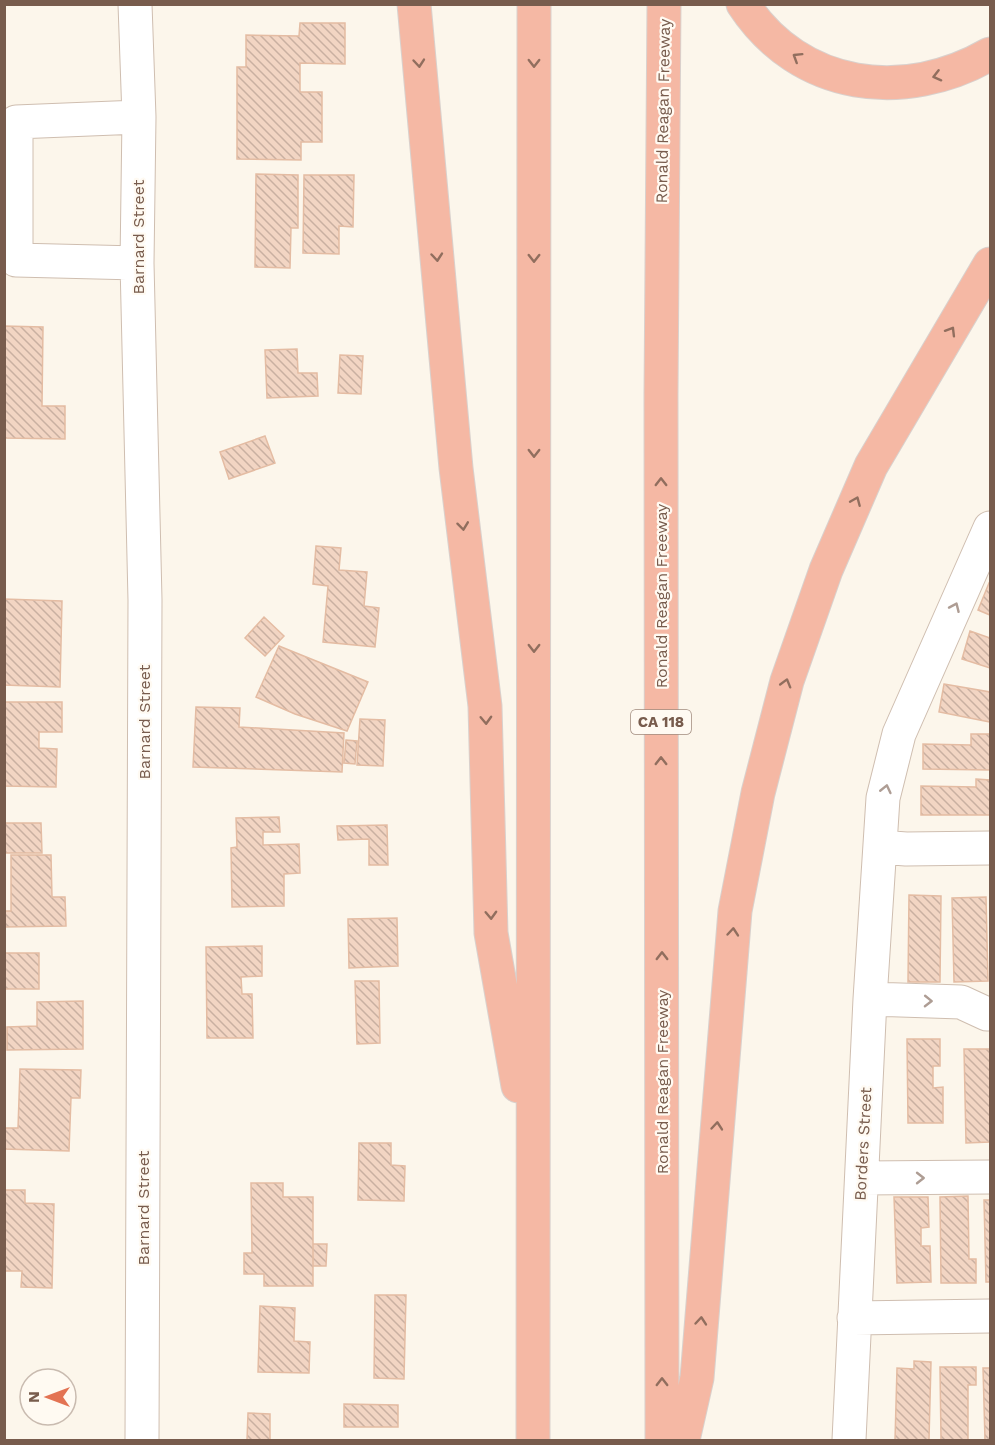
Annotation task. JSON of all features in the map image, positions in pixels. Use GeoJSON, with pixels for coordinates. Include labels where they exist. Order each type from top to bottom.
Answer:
{"type":"FeatureCollection","features":[{"type":"Feature","properties":{"kind":"highway"},"geometry":{"type":"LineString","coordinates":[[414,4],[456,468],[485,706],[491,933],[534,1172]]}},
{"type":"Feature","properties":{"kind":"highway"},"geometry":{"type":"LineString","coordinates":[[533,1440],[534,4]]}},
{"type":"Feature","properties":{"kind":"highway","name":"Ronald Reagan Freeway"},"geometry":{"type":"LineString","coordinates":[[662,1440],[661,394],[664,4]]}},
{"type":"Feature","properties":{"kind":"highway"},"geometry":{"type":"LineString","coordinates":[[743,4],[753,20],[778,45],[815,69],[851,80],[914,82],[946,75],[990,54]]}},
{"type":"Feature","properties":{"kind":"highway"},"geometry":{"type":"LineString","coordinates":[[684,1440],[697,1378],[735,911],[758,793],[787,681],[826,570],[871,466],[990,264]]}},
{"type":"Feature","properties":{"kind":"street","name":"Barnard Street"},"geometry":{"type":"LineString","coordinates":[[135,4],[139,117],[137,263],[145,600],[142,1440]]}},
{"type":"Feature","properties":{"kind":"street"},"geometry":{"type":"LineString","coordinates":[[137,263],[16,260],[16,123],[139,117]]}},
{"type":"Feature","properties":{"kind":"street","name":"Borders Street"},"geometry":{"type":"LineString","coordinates":[[849,1440],[870,999],[883,798],[899,734],[990,528]]}},
{"type":"Feature","properties":{"kind":"street"},"geometry":{"type":"LineString","coordinates":[[880,847],[990,848]]}},
{"type":"Feature","properties":{"kind":"street"},"geometry":{"type":"LineString","coordinates":[[870,999],[961,1002],[988,1014]]}},
{"type":"Feature","properties":{"kind":"street"},"geometry":{"type":"LineString","coordinates":[[862,1178],[990,1178]]}},
{"type":"Feature","properties":{"kind":"street"},"geometry":{"type":"LineString","coordinates":[[854,1318],[990,1316]]}},
{"type":"Feature","properties":{"kind":"building"},"geometry":{"type":"Polygon","coordinates":[[[300,23],[345,23],[345,64],[300,63],[300,92],[322,92],[322,142],[301,142],[301,160],[237,159],[237,67],[246,67],[246,35],[299,36],[300,23]]]}},
{"type":"Feature","properties":{"kind":"building"},"geometry":{"type":"Polygon","coordinates":[[[256,174],[298,175],[298,228],[291,228],[290,268],[255,267],[256,174]]]}},
{"type":"Feature","properties":{"kind":"building"},"geometry":{"type":"Polygon","coordinates":[[[304,175],[354,175],[353,227],[339,226],[339,254],[303,253],[304,175]]]}},
{"type":"Feature","properties":{"kind":"building"},"geometry":{"type":"Polygon","coordinates":[[[4,326],[43,327],[42,406],[65,406],[65,439],[4,438],[4,326]]]}},
{"type":"Feature","properties":{"kind":"building"},"geometry":{"type":"Polygon","coordinates":[[[297,349],[298,373],[317,373],[318,396],[267,398],[265,350],[297,349]]]}},
{"type":"Feature","properties":{"kind":"building"},"geometry":{"type":"Polygon","coordinates":[[[340,355],[363,356],[361,394],[338,393],[340,355]]]}},
{"type":"Feature","properties":{"kind":"building"},"geometry":{"type":"Polygon","coordinates":[[[265,436],[275,463],[229,479],[220,452],[265,436]]]}},
{"type":"Feature","properties":{"kind":"building"},"geometry":{"type":"Polygon","coordinates":[[[316,546],[341,548],[339,570],[367,572],[364,606],[379,608],[375,647],[323,642],[328,586],[313,584],[316,546]]]}},
{"type":"Feature","properties":{"kind":"building"},"geometry":{"type":"Polygon","coordinates":[[[990,584],[990,615],[978,610],[990,584]]]}},
{"type":"Feature","properties":{"kind":"building"},"geometry":{"type":"Polygon","coordinates":[[[4,599],[62,601],[60,687],[4,685],[4,599]]]}},
{"type":"Feature","properties":{"kind":"building"},"geometry":{"type":"Polygon","coordinates":[[[264,617],[284,636],[265,656],[245,638],[264,617]]]}},
{"type":"Feature","properties":{"kind":"building"},"geometry":{"type":"Polygon","coordinates":[[[970,631],[990,638],[990,668],[962,659],[970,631]]]}},
{"type":"Feature","properties":{"kind":"building"},"geometry":{"type":"Polygon","coordinates":[[[279,646],[368,682],[347,731],[295,714],[256,697],[279,646]]]}},
{"type":"Feature","properties":{"kind":"building"},"geometry":{"type":"Polygon","coordinates":[[[944,684],[990,692],[990,722],[939,712],[944,684]]]}},
{"type":"Feature","properties":{"kind":"building"},"geometry":{"type":"Polygon","coordinates":[[[4,702],[62,702],[62,732],[39,732],[39,748],[57,749],[56,787],[4,786],[4,702]]]}},
{"type":"Feature","properties":{"kind":"building"},"geometry":{"type":"Polygon","coordinates":[[[196,707],[240,708],[239,727],[344,733],[342,772],[193,767],[196,707]]]}},
{"type":"Feature","properties":{"kind":"building"},"geometry":{"type":"Polygon","coordinates":[[[360,719],[385,720],[383,766],[357,765],[360,719]]]}},
{"type":"Feature","properties":{"kind":"building"},"geometry":{"type":"Polygon","coordinates":[[[971,734],[990,734],[990,770],[923,769],[923,744],[971,745],[971,734]]]}},
{"type":"Feature","properties":{"kind":"building"},"geometry":{"type":"Polygon","coordinates":[[[346,740],[357,741],[355,764],[344,763],[346,740]]]}},
{"type":"Feature","properties":{"kind":"building"},"geometry":{"type":"Polygon","coordinates":[[[976,779],[990,780],[990,815],[921,815],[921,786],[976,787],[976,779]]]}},
{"type":"Feature","properties":{"kind":"building"},"geometry":{"type":"Polygon","coordinates":[[[279,817],[280,832],[263,832],[263,845],[299,844],[300,873],[284,874],[284,906],[232,907],[231,848],[237,847],[236,818],[279,817]]]}},
{"type":"Feature","properties":{"kind":"building"},"geometry":{"type":"Polygon","coordinates":[[[4,823],[41,823],[42,853],[4,853],[4,823]]]}},
{"type":"Feature","properties":{"kind":"building"},"geometry":{"type":"Polygon","coordinates":[[[387,825],[388,865],[369,865],[369,839],[338,840],[337,826],[387,825]]]}},
{"type":"Feature","properties":{"kind":"building"},"geometry":{"type":"Polygon","coordinates":[[[11,855],[51,855],[52,897],[65,897],[66,926],[4,927],[4,911],[11,911],[11,855]]]}},
{"type":"Feature","properties":{"kind":"building"},"geometry":{"type":"Polygon","coordinates":[[[909,895],[941,896],[940,982],[908,982],[909,895]]]}},
{"type":"Feature","properties":{"kind":"building"},"geometry":{"type":"Polygon","coordinates":[[[986,897],[988,981],[954,982],[952,898],[986,897]]]}},
{"type":"Feature","properties":{"kind":"building"},"geometry":{"type":"Polygon","coordinates":[[[397,918],[398,966],[349,968],[348,919],[397,918]]]}},
{"type":"Feature","properties":{"kind":"building"},"geometry":{"type":"Polygon","coordinates":[[[262,946],[262,976],[241,977],[242,994],[252,994],[253,1038],[207,1038],[206,947],[262,946]]]}},
{"type":"Feature","properties":{"kind":"building"},"geometry":{"type":"Polygon","coordinates":[[[4,953],[39,953],[39,989],[4,989],[4,953]]]}},
{"type":"Feature","properties":{"kind":"building"},"geometry":{"type":"Polygon","coordinates":[[[355,981],[379,981],[380,1043],[357,1044],[355,981]]]}},
{"type":"Feature","properties":{"kind":"building"},"geometry":{"type":"Polygon","coordinates":[[[83,1001],[83,1049],[7,1050],[7,1027],[37,1026],[37,1002],[83,1001]]]}},
{"type":"Feature","properties":{"kind":"building"},"geometry":{"type":"Polygon","coordinates":[[[907,1039],[940,1039],[940,1066],[933,1066],[933,1088],[943,1087],[943,1123],[908,1123],[907,1039]]]}},
{"type":"Feature","properties":{"kind":"building"},"geometry":{"type":"Polygon","coordinates":[[[964,1049],[990,1049],[990,1142],[966,1143],[964,1049]]]}},
{"type":"Feature","properties":{"kind":"building"},"geometry":{"type":"Polygon","coordinates":[[[20,1069],[81,1070],[80,1098],[71,1098],[69,1151],[4,1149],[4,1128],[18,1128],[20,1069]]]}},
{"type":"Feature","properties":{"kind":"building"},"geometry":{"type":"Polygon","coordinates":[[[359,1143],[391,1143],[391,1165],[405,1166],[404,1201],[358,1200],[359,1143]]]}},
{"type":"Feature","properties":{"kind":"building"},"geometry":{"type":"Polygon","coordinates":[[[251,1183],[283,1183],[283,1197],[313,1197],[313,1286],[264,1286],[264,1274],[244,1274],[244,1253],[252,1253],[251,1183]]]}},
{"type":"Feature","properties":{"kind":"building"},"geometry":{"type":"Polygon","coordinates":[[[4,1190],[25,1190],[25,1203],[54,1204],[52,1288],[21,1287],[22,1271],[4,1271],[4,1190]]]}},
{"type":"Feature","properties":{"kind":"building"},"geometry":{"type":"Polygon","coordinates":[[[968,1196],[969,1259],[976,1259],[976,1283],[941,1283],[940,1197],[968,1196]]]}},
{"type":"Feature","properties":{"kind":"building"},"geometry":{"type":"Polygon","coordinates":[[[894,1197],[928,1197],[929,1227],[921,1228],[921,1246],[930,1246],[931,1282],[897,1283],[894,1197]]]}},
{"type":"Feature","properties":{"kind":"building"},"geometry":{"type":"Polygon","coordinates":[[[984,1200],[990,1200],[990,1282],[986,1282],[984,1200]]]}},
{"type":"Feature","properties":{"kind":"building"},"geometry":{"type":"Polygon","coordinates":[[[313,1244],[327,1244],[326,1266],[313,1266],[313,1244]]]}},
{"type":"Feature","properties":{"kind":"building"},"geometry":{"type":"Polygon","coordinates":[[[375,1295],[406,1295],[404,1379],[374,1378],[375,1295]]]}},
{"type":"Feature","properties":{"kind":"building"},"geometry":{"type":"Polygon","coordinates":[[[260,1306],[295,1308],[294,1341],[310,1342],[309,1373],[258,1372],[260,1306]]]}},
{"type":"Feature","properties":{"kind":"building"},"geometry":{"type":"Polygon","coordinates":[[[914,1361],[931,1362],[929,1440],[895,1440],[897,1368],[914,1369],[914,1361]]]}},
{"type":"Feature","properties":{"kind":"building"},"geometry":{"type":"Polygon","coordinates":[[[940,1367],[976,1367],[976,1385],[968,1385],[968,1440],[941,1440],[940,1367]]]}},
{"type":"Feature","properties":{"kind":"building"},"geometry":{"type":"Polygon","coordinates":[[[983,1368],[990,1368],[990,1440],[985,1440],[983,1368]]]}},
{"type":"Feature","properties":{"kind":"building"},"geometry":{"type":"Polygon","coordinates":[[[344,1404],[398,1405],[398,1427],[344,1427],[344,1404]]]}},
{"type":"Feature","properties":{"kind":"building"},"geometry":{"type":"Polygon","coordinates":[[[248,1413],[270,1414],[270,1440],[247,1440],[248,1413]]]}}]}
